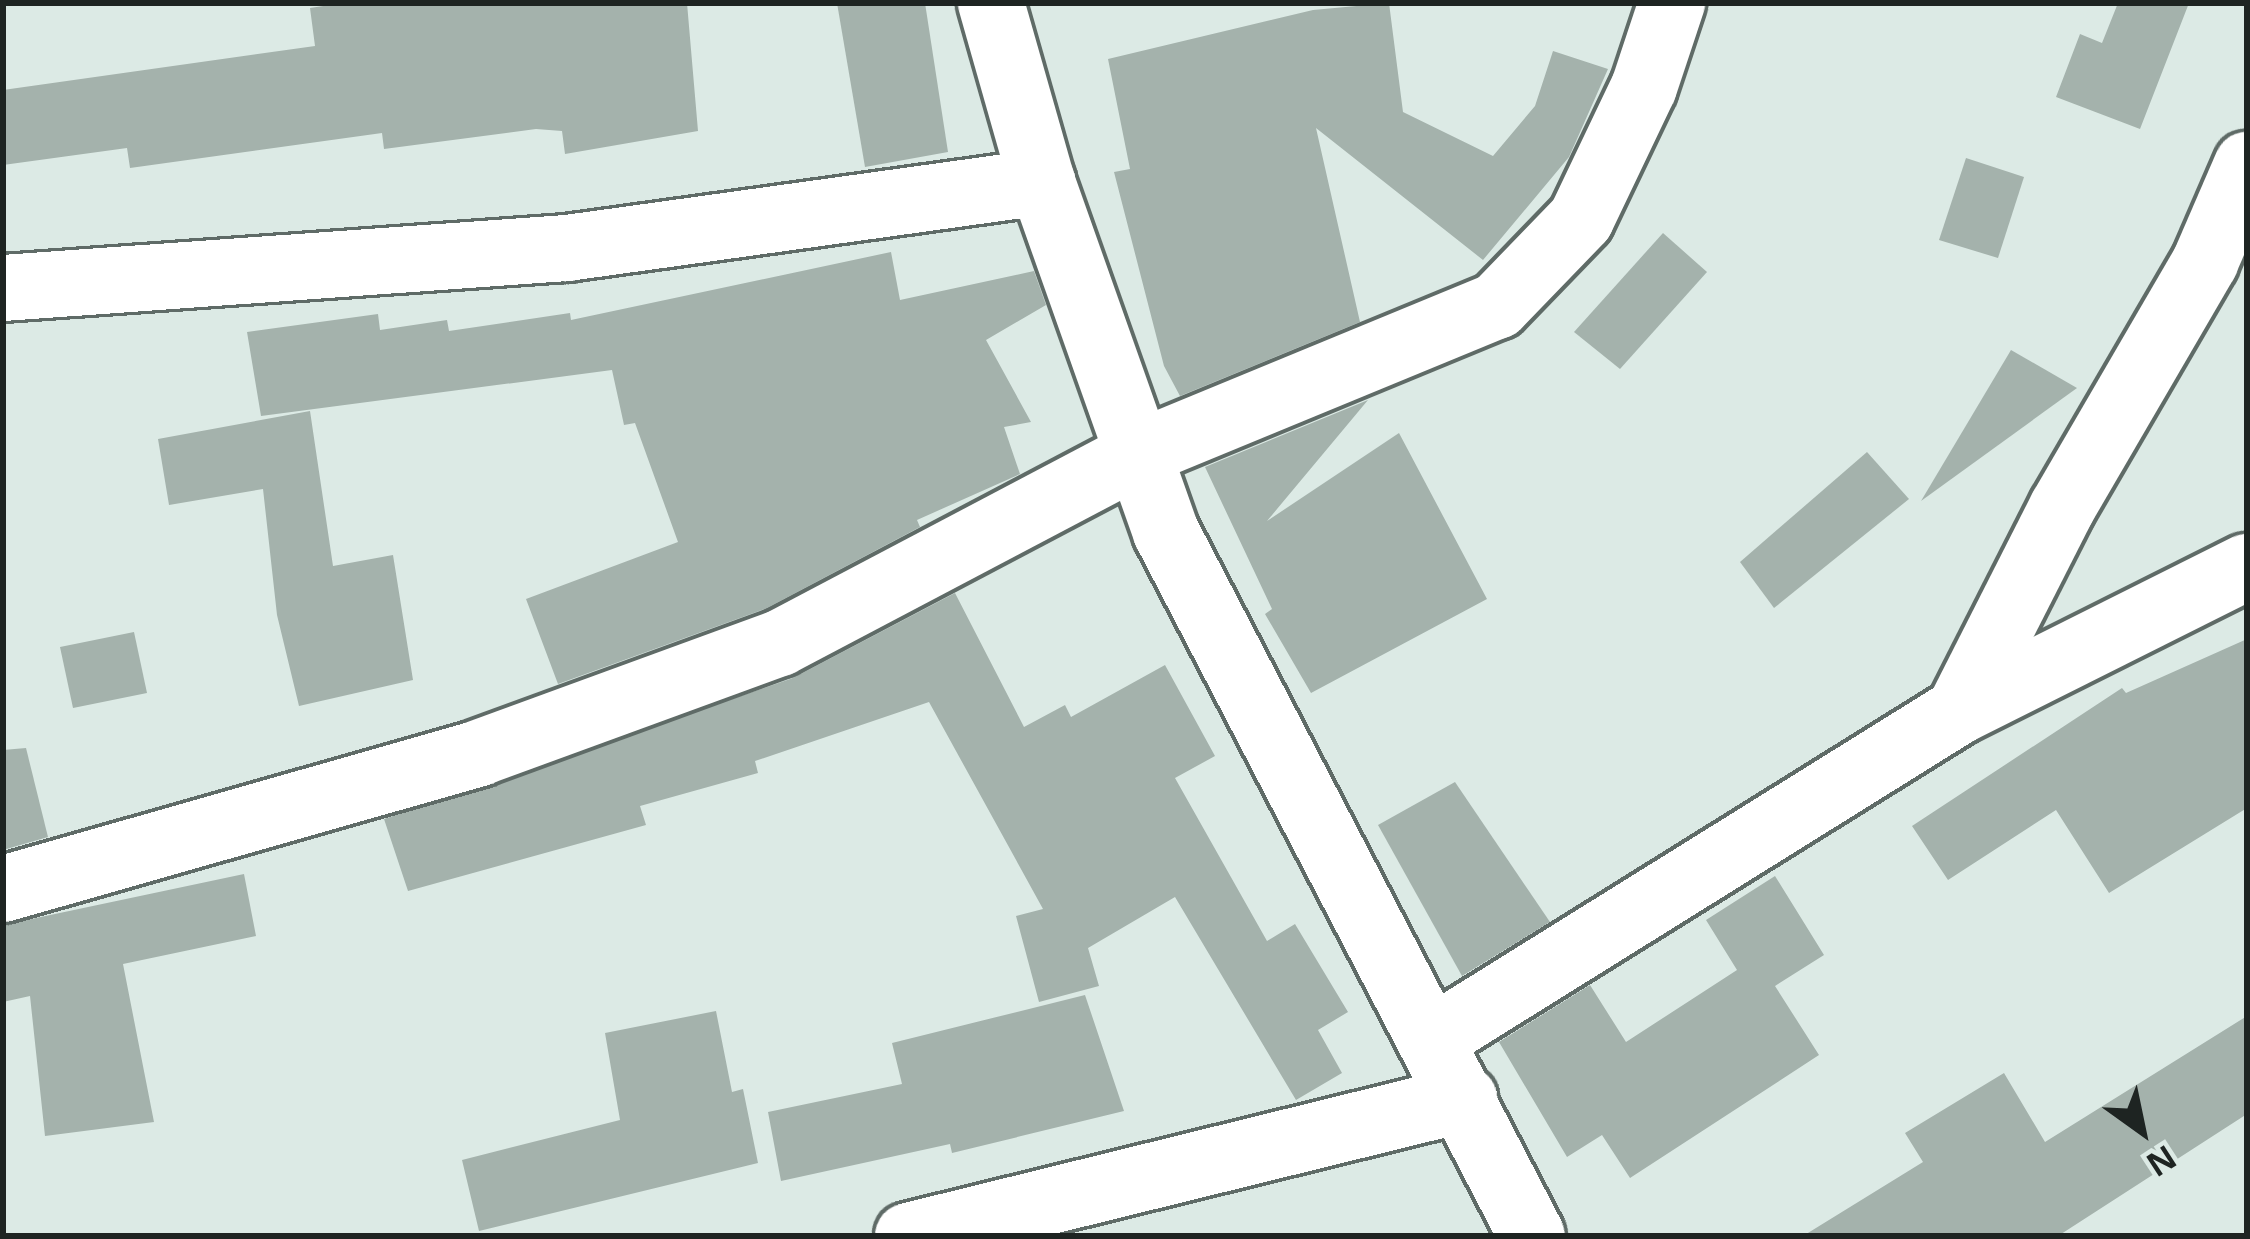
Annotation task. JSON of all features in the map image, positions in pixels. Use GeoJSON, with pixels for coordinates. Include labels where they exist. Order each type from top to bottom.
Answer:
{"type":"FeatureCollection","features":[{"type":"Feature","properties":{"kind":"street"},"geometry":{"type":"LineString","coordinates":[[991,3],[1042,182],[1188,576],[1434,1038],[1532,1236]]}},
{"type":"Feature","properties":{"kind":"street"},"geometry":{"type":"LineString","coordinates":[[3,889],[478,753],[780,643],[1142,452],[1497,307],[1581,219],[1644,87],[1672,3]]}},
{"type":"Feature","properties":{"kind":"street"},"geometry":{"type":"LineString","coordinates":[[1959,711],[2062,508],[2205,262],[2247,165]]}},
{"type":"Feature","properties":{"kind":"street"},"geometry":{"type":"LineString","coordinates":[[3,288],[567,248],[1042,182]]}},
{"type":"Feature","properties":{"kind":"street"},"geometry":{"type":"LineString","coordinates":[[1434,1038],[1959,711],[2247,567]]}},
{"type":"Feature","properties":{"kind":"street"},"geometry":{"type":"LineString","coordinates":[[908,1236],[1464,1099]]}},
{"type":"Feature","properties":{"kind":"building"},"geometry":{"type":"Polygon","coordinates":[[[343,3],[687,3],[698,131],[565,154],[562,131],[536,129],[384,149],[382,133],[130,168],[127,148],[3,165],[3,90],[315,46],[310,8],[343,3]]]}},
{"type":"Feature","properties":{"kind":"building"},"geometry":{"type":"Polygon","coordinates":[[[837,3],[925,3],[948,152],[865,167],[837,3]]]}},
{"type":"Feature","properties":{"kind":"building"},"geometry":{"type":"Polygon","coordinates":[[[1389,3],[1403,112],[1493,156],[1535,106],[1553,51],[1608,69],[1569,157],[1483,260],[1316,128],[1360,322],[1180,396],[1164,366],[1114,172],[1130,169],[1108,59],[1313,10],[1389,3]]]}},
{"type":"Feature","properties":{"kind":"building"},"geometry":{"type":"Polygon","coordinates":[[[2118,3],[2189,3],[2140,129],[2056,97],[2080,34],[2102,43],[2118,3]]]}},
{"type":"Feature","properties":{"kind":"building"},"geometry":{"type":"Polygon","coordinates":[[[1966,158],[2024,177],[1998,258],[1939,240],[1966,158]]]}},
{"type":"Feature","properties":{"kind":"building"},"geometry":{"type":"Polygon","coordinates":[[[1663,233],[1707,272],[1620,369],[1574,332],[1663,233]]]}},
{"type":"Feature","properties":{"kind":"building"},"geometry":{"type":"Polygon","coordinates":[[[891,252],[900,300],[1034,271],[1046,305],[986,340],[1031,422],[1004,427],[1020,474],[917,520],[920,527],[765,609],[558,684],[526,599],[678,542],[635,423],[624,425],[612,370],[261,416],[247,332],[378,314],[380,330],[447,320],[449,331],[570,313],[571,320],[891,252]]]}},
{"type":"Feature","properties":{"kind":"building"},"geometry":{"type":"Polygon","coordinates":[[[2011,350],[2077,388],[1921,501],[2011,350]]]}},
{"type":"Feature","properties":{"kind":"building"},"geometry":{"type":"Polygon","coordinates":[[[1368,400],[1267,521],[1399,433],[1487,599],[1311,693],[1265,614],[1272,609],[1205,467],[1368,400]]]}},
{"type":"Feature","properties":{"kind":"building"},"geometry":{"type":"Polygon","coordinates":[[[310,411],[333,566],[393,555],[413,680],[299,706],[277,615],[263,489],[169,505],[158,439],[310,411]]]}},
{"type":"Feature","properties":{"kind":"building"},"geometry":{"type":"Polygon","coordinates":[[[1867,452],[1909,499],[1774,608],[1740,562],[1867,452]]]}},
{"type":"Feature","properties":{"kind":"building"},"geometry":{"type":"Polygon","coordinates":[[[955,593],[1024,727],[1065,705],[1071,717],[1165,665],[1215,756],[1175,778],[1267,941],[1295,924],[1348,1012],[1318,1030],[1342,1073],[1296,1100],[1175,897],[1088,948],[1099,986],[1039,1002],[1016,916],[1043,909],[929,702],[755,761],[758,773],[640,806],[646,825],[408,891],[384,819],[793,678],[955,593]]]}},
{"type":"Feature","properties":{"kind":"building"},"geometry":{"type":"Polygon","coordinates":[[[134,632],[147,693],[73,708],[60,647],[134,632]]]}},
{"type":"Feature","properties":{"kind":"building"},"geometry":{"type":"Polygon","coordinates":[[[2247,639],[2247,808],[2109,893],[2056,810],[1948,880],[1912,826],[2122,688],[2126,693],[2247,639]]]}},
{"type":"Feature","properties":{"kind":"building"},"geometry":{"type":"Polygon","coordinates":[[[26,748],[48,837],[3,850],[3,750],[26,748]]]}},
{"type":"Feature","properties":{"kind":"building"},"geometry":{"type":"Polygon","coordinates":[[[1455,782],[1550,922],[1462,976],[1378,825],[1455,782]]]}},
{"type":"Feature","properties":{"kind":"building"},"geometry":{"type":"Polygon","coordinates":[[[244,874],[256,936],[123,964],[154,1122],[45,1136],[30,996],[3,1002],[3,925],[244,874]]]}},
{"type":"Feature","properties":{"kind":"building"},"geometry":{"type":"Polygon","coordinates":[[[1775,876],[1824,955],[1775,986],[1819,1055],[1630,1178],[1602,1135],[1567,1157],[1499,1042],[1590,985],[1626,1042],[1737,970],[1706,920],[1775,876]]]}},
{"type":"Feature","properties":{"kind":"building"},"geometry":{"type":"Polygon","coordinates":[[[1085,995],[1124,1111],[952,1153],[950,1144],[781,1181],[768,1112],[902,1084],[892,1043],[1085,995]]]}},
{"type":"Feature","properties":{"kind":"building"},"geometry":{"type":"Polygon","coordinates":[[[716,1011],[732,1092],[743,1089],[758,1163],[479,1231],[462,1160],[620,1120],[605,1033],[716,1011]]]}},
{"type":"Feature","properties":{"kind":"building"},"geometry":{"type":"Polygon","coordinates":[[[2247,1016],[2247,1114],[2058,1236],[1803,1236],[1923,1162],[1905,1133],[2004,1073],[2045,1142],[2247,1016]]]}}]}
